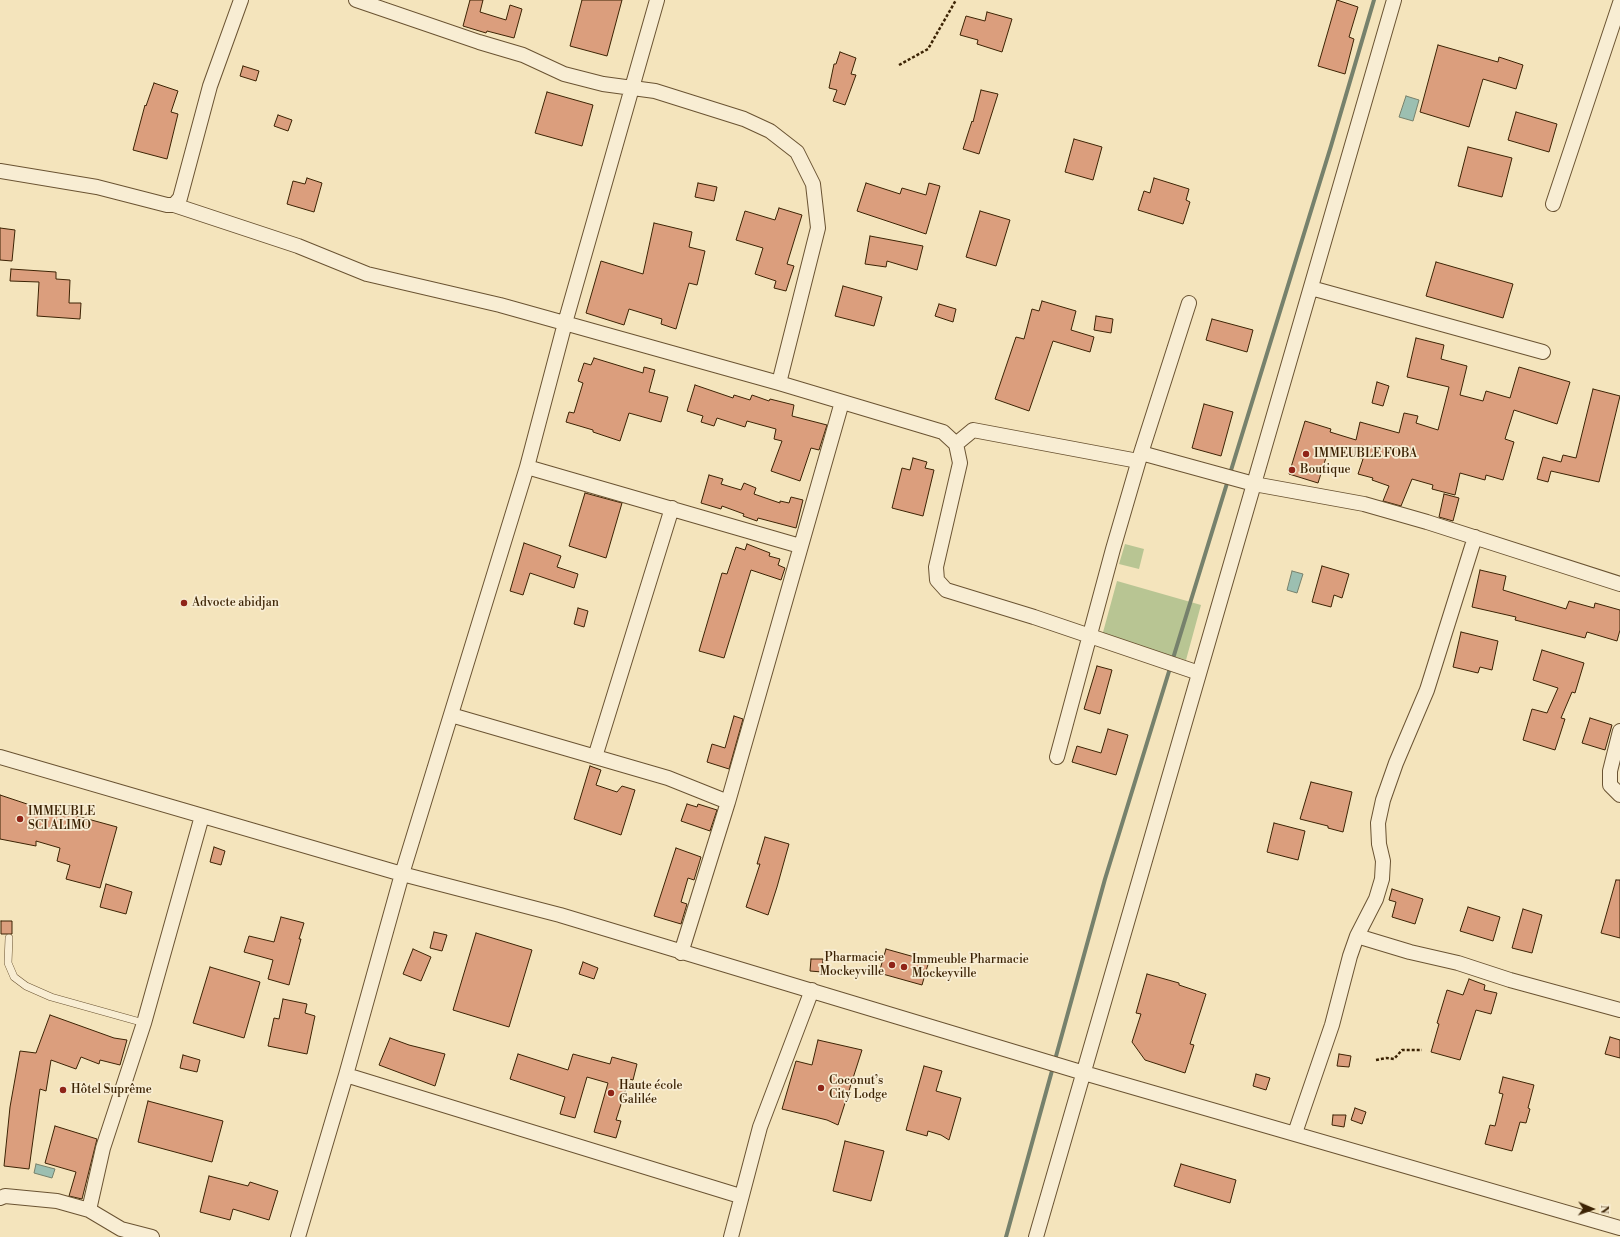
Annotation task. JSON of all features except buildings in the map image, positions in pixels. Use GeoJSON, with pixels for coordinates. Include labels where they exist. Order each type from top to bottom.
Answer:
{"type":"FeatureCollection","features":[{"type":"Feature","properties":{"kind":"street"},"geometry":{"type":"LineString","coordinates":[[174,205],[180,198],[210,86],[241,0]]}},
{"type":"Feature","properties":{"kind":"street"},"geometry":{"type":"LineString","coordinates":[[356,0],[479,42],[523,55],[564,74],[603,84],[655,91],[744,119],[770,131],[797,152],[813,184],[818,228],[779,383]]}},
{"type":"Feature","properties":{"kind":"street"},"geometry":{"type":"LineString","coordinates":[[298,1237],[346,1076],[402,874],[527,467],[565,323],[657,0]]}},
{"type":"Feature","properties":{"kind":"street"},"geometry":{"type":"LineString","coordinates":[[1036,1237],[1394,0]]}},
{"type":"Feature","properties":{"kind":"street"},"geometry":{"type":"LineString","coordinates":[[1552,204],[1620,3]]}},
{"type":"Feature","properties":{"kind":"street"},"geometry":{"type":"LineString","coordinates":[[0,171],[97,187],[167,205],[174,205],[298,246],[367,274],[500,305],[779,383],[943,432],[956,444],[960,463],[936,567],[937,580],[946,590],[1034,617],[1089,637],[1199,673]]}},
{"type":"Feature","properties":{"kind":"street"},"geometry":{"type":"LineString","coordinates":[[1311,288],[1543,352]]}},
{"type":"Feature","properties":{"kind":"street"},"geometry":{"type":"LineString","coordinates":[[1057,757],[1140,457],[1189,303]]}},
{"type":"Feature","properties":{"kind":"street"},"geometry":{"type":"LineString","coordinates":[[681,953],[728,802],[842,402]]}},
{"type":"Feature","properties":{"kind":"street"},"geometry":{"type":"LineString","coordinates":[[956,444],[973,430],[1140,457],[1254,484],[1364,504],[1620,584]]}},
{"type":"Feature","properties":{"kind":"street"},"geometry":{"type":"LineString","coordinates":[[527,467],[800,546]]}},
{"type":"Feature","properties":{"kind":"street"},"geometry":{"type":"LineString","coordinates":[[595,758],[672,508]]}},
{"type":"Feature","properties":{"kind":"street"},"geometry":{"type":"LineString","coordinates":[[1295,1134],[1332,1025],[1350,956],[1357,936],[1376,899],[1382,879],[1383,861],[1379,844],[1378,823],[1383,800],[1396,763],[1427,690],[1475,538]]}},
{"type":"Feature","properties":{"kind":"street"},"geometry":{"type":"LineString","coordinates":[[451,715],[668,778],[728,802]]}},
{"type":"Feature","properties":{"kind":"street"},"geometry":{"type":"LineString","coordinates":[[1620,731],[1610,771],[1610,785],[1620,795]]}},
{"type":"Feature","properties":{"kind":"street"},"geometry":{"type":"LineString","coordinates":[[0,757],[402,874],[560,915],[681,953],[812,990],[1084,1073],[1620,1228]]}},
{"type":"Feature","properties":{"kind":"street"},"geometry":{"type":"LineString","coordinates":[[89,1210],[103,1148],[144,1023],[202,816]]}},
{"type":"Feature","properties":{"kind":"street"},"geometry":{"type":"LineString","coordinates":[[1357,936],[1410,952],[1458,963],[1510,980],[1620,1010]]}},
{"type":"Feature","properties":{"kind":"street"},"geometry":{"type":"LineString","coordinates":[[731,1237],[740,1196],[753,1157],[760,1127],[812,990]]}},
{"type":"Feature","properties":{"kind":"street"},"geometry":{"type":"LineString","coordinates":[[346,1076],[740,1196]]}},
{"type":"Feature","properties":{"kind":"street"},"geometry":{"type":"LineString","coordinates":[[0,1198],[5,1196],[58,1201],[89,1210],[121,1229],[152,1237]]}},
{"type":"Feature","properties":{"kind":"lane"},"geometry":{"type":"LineString","coordinates":[[9,938],[8,963],[14,977],[26,986],[51,997],[144,1023]]}},
{"type":"Feature","properties":{"kind":"path"},"geometry":{"type":"LineString","coordinates":[[899,65],[928,49],[956,0]]}},
{"type":"Feature","properties":{"kind":"path"},"geometry":{"type":"LineString","coordinates":[[1376,1060],[1386,1058],[1394,1059],[1402,1050],[1422,1050]]}},
{"type":"Feature","properties":{"kind":"green space"},"geometry":{"type":"Polygon","coordinates":[[[1125,544],[1144,549],[1139,569],[1119,564],[1125,544]]]}},
{"type":"Feature","properties":{"kind":"green space"},"geometry":{"type":"Polygon","coordinates":[[[1117,581],[1201,605],[1186,660],[1102,636],[1117,581]]]}},
{"type":"Feature","properties":{"kind":"shaded area"},"geometry":{"type":"Polygon","coordinates":[[[1406,96],[1419,100],[1413,121],[1399,117],[1406,96]]]}},
{"type":"Feature","properties":{"kind":"shaded area"},"geometry":{"type":"Polygon","coordinates":[[[1292,571],[1303,574],[1297,593],[1287,590],[1292,571]]]}},
{"type":"Feature","properties":{"kind":"shaded area"},"geometry":{"type":"Polygon","coordinates":[[[36,1164],[55,1169],[52,1178],[34,1173],[36,1164]]]}},
{"type":"Feature","properties":{"kind":"waterway"},"geometry":{"type":"LineString","coordinates":[[1006,1237],[1105,879],[1331,146],[1374,0]]}},
{"type":"Feature","properties":{"kind":"place","name":"IMMEUBLE FOBA"},"geometry":{"type":"Point","coordinates":[1306,454]}},
{"type":"Feature","properties":{"kind":"place","name":"Boutique"},"geometry":{"type":"Point","coordinates":[1292,470]}},
{"type":"Feature","properties":{"kind":"place","name":"Advocte abidjan"},"geometry":{"type":"Point","coordinates":[184,603]}},
{"type":"Feature","properties":{"kind":"place","name":"IMMEUBLE SCI ALIMO"},"geometry":{"type":"Point","coordinates":[20,819]}},
{"type":"Feature","properties":{"kind":"place","name":"Pharmacie Mockeyville"},"geometry":{"type":"Point","coordinates":[892,965]}},
{"type":"Feature","properties":{"kind":"place","name":"Immeuble Pharmacie Mockeyville"},"geometry":{"type":"Point","coordinates":[904,967]}},
{"type":"Feature","properties":{"kind":"place","name":"Coconut’s City Lodge"},"geometry":{"type":"Point","coordinates":[821,1088]}},
{"type":"Feature","properties":{"kind":"place","name":"Hôtel Suprême"},"geometry":{"type":"Point","coordinates":[63,1090]}},
{"type":"Feature","properties":{"kind":"place","name":"Haute école Galilée"},"geometry":{"type":"Point","coordinates":[611,1093]}}]}
